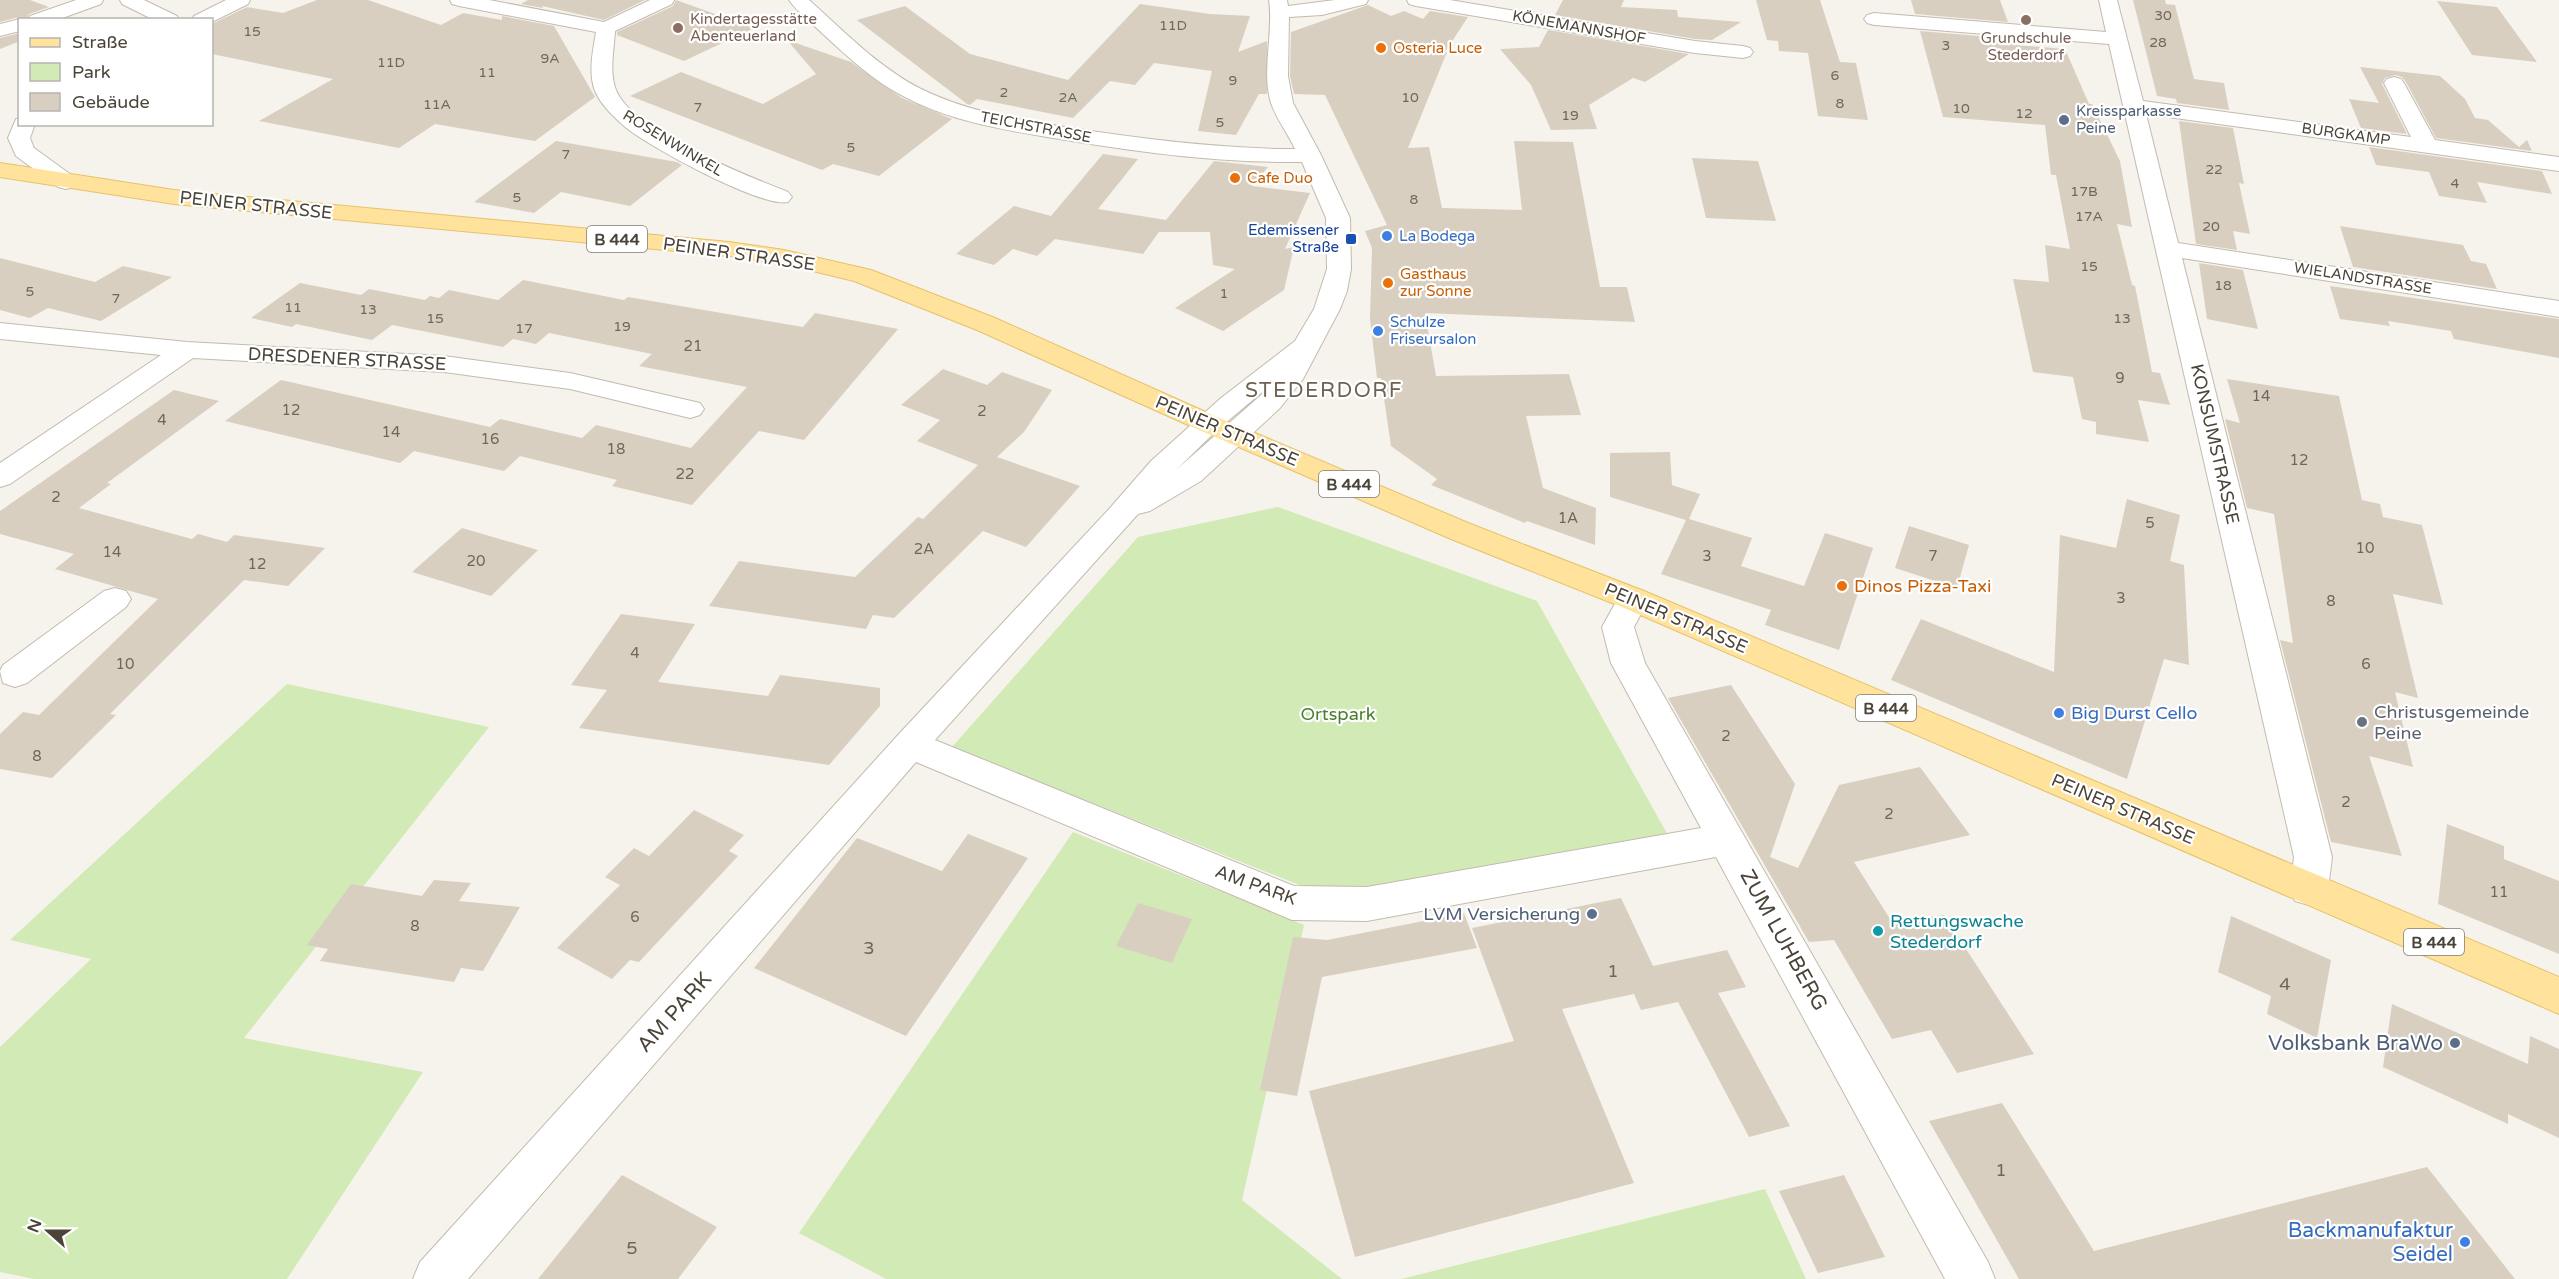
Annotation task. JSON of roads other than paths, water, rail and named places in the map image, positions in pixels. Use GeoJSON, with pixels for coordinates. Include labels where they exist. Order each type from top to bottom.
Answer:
{"type":"FeatureCollection","features":[{"type":"Feature","properties":{"kind":"main road","name":"PEINER STRASSE"},"geometry":{"type":"LineString","coordinates":[[0,170],[66,182],[228,203],[729,249],[811,262],[862,275],[986,324],[1207,423],[1462,532],[1633,599],[2559,996]]}},
{"type":"Feature","properties":{"kind":"street"},"geometry":{"type":"LineString","coordinates":[[43,18],[94,0]]}},
{"type":"Feature","properties":{"kind":"street"},"geometry":{"type":"LineString","coordinates":[[129,0],[166,18]]}},
{"type":"Feature","properties":{"kind":"street"},"geometry":{"type":"LineString","coordinates":[[205,18],[241,0]]}},
{"type":"Feature","properties":{"kind":"street"},"geometry":{"type":"LineString","coordinates":[[459,0],[606,28],[665,0]]}},
{"type":"Feature","properties":{"kind":"street","name":"TEICHSTRASSE"},"geometry":{"type":"LineString","coordinates":[[798,0],[883,76],[911,92],[963,113],[998,122],[1153,147],[1273,157],[1310,155]]}},
{"type":"Feature","properties":{"kind":"street"},"geometry":{"type":"LineString","coordinates":[[1236,435],[1270,402],[1289,379],[1327,309],[1339,269],[1338,218],[1310,155],[1282,103],[1278,76],[1279,6],[1322,9],[1359,0]]}},
{"type":"Feature","properties":{"kind":"street","name":"KÖNEMANNSHOF"},"geometry":{"type":"LineString","coordinates":[[1416,0],[1695,47],[1743,52]]}},
{"type":"Feature","properties":{"kind":"street","name":"KONSUMSTRASSE"},"geometry":{"type":"LineString","coordinates":[[2108,0],[2313,857],[2308,889]]}},
{"type":"Feature","properties":{"kind":"street"},"geometry":{"type":"LineString","coordinates":[[1874,19],[2117,39]]}},
{"type":"Feature","properties":{"kind":"street"},"geometry":{"type":"LineString","coordinates":[[0,30],[18,26]]}},
{"type":"Feature","properties":{"kind":"street","name":"ROSENWINKEL"},"geometry":{"type":"LineString","coordinates":[[606,28],[602,73],[606,92],[617,110],[644,129],[724,174],[780,197]]}},
{"type":"Feature","properties":{"kind":"street"},"geometry":{"type":"LineString","coordinates":[[2394,83],[2426,145]]}},
{"type":"Feature","properties":{"kind":"street","name":"BURGKAMP"},"geometry":{"type":"LineString","coordinates":[[2133,106],[2559,164]]}},
{"type":"Feature","properties":{"kind":"street"},"geometry":{"type":"LineString","coordinates":[[0,121],[18,112]]}},
{"type":"Feature","properties":{"kind":"street"},"geometry":{"type":"LineString","coordinates":[[23,126],[19,138],[24,151],[66,182]]}},
{"type":"Feature","properties":{"kind":"street","name":"WIELANDSTRASSE"},"geometry":{"type":"LineString","coordinates":[[2166,248],[2559,309]]}},
{"type":"Feature","properties":{"kind":"street","name":"DRESDENER STRASSE"},"geometry":{"type":"LineString","coordinates":[[0,331],[187,350],[444,364],[570,381],[690,409]]}},
{"type":"Feature","properties":{"kind":"street"},"geometry":{"type":"LineString","coordinates":[[1207,423],[1248,388],[1305,346]]}},
{"type":"Feature","properties":{"kind":"street"},"geometry":{"type":"LineString","coordinates":[[0,477],[187,350]]}},
{"type":"Feature","properties":{"kind":"street","name":"AM PARK"},"geometry":{"type":"LineString","coordinates":[[437,1279],[910,745],[1121,515],[1158,470],[1207,423]]}},
{"type":"Feature","properties":{"kind":"street","name":"AM PARK"},"geometry":{"type":"LineString","coordinates":[[1121,515],[1191,474],[1236,435]]}},
{"type":"Feature","properties":{"kind":"street"},"geometry":{"type":"LineString","coordinates":[[5,673],[115,598]]}},
{"type":"Feature","properties":{"kind":"street","name":"ZUM LUHBERG"},"geometry":{"type":"LineString","coordinates":[[1633,599],[1618,627],[1628,663],[1728,838],[1971,1279]]}},
{"type":"Feature","properties":{"kind":"street","name":"AM PARK"},"geometry":{"type":"LineString","coordinates":[[910,745],[1292,903],[1367,904],[1728,838]]}},
{"type":"Feature","properties":{"kind":"place","name":"Grundschule Stederdorf"},"geometry":{"type":"Point","coordinates":[2026,20]}},
{"type":"Feature","properties":{"kind":"place","name":"Kindertagesstätte Abenteuerland"},"geometry":{"type":"Point","coordinates":[678,28]}},
{"type":"Feature","properties":{"kind":"place","name":"Osteria Luce"},"geometry":{"type":"Point","coordinates":[1381,48]}},
{"type":"Feature","properties":{"kind":"place","name":"Kreissparkasse Peine"},"geometry":{"type":"Point","coordinates":[2064,120]}},
{"type":"Feature","properties":{"kind":"place","name":"Cafe Duo"},"geometry":{"type":"Point","coordinates":[1235,178]}},
{"type":"Feature","properties":{"kind":"place","name":"La Bodega"},"geometry":{"type":"Point","coordinates":[1387,236]}},
{"type":"Feature","properties":{"kind":"place","name":"Edemissener Straße"},"geometry":{"type":"Point","coordinates":[1351,239]}},
{"type":"Feature","properties":{"kind":"place","name":"Gasthaus zur Sonne"},"geometry":{"type":"Point","coordinates":[1388,283]}},
{"type":"Feature","properties":{"kind":"place","name":"Schulze Friseursalon"},"geometry":{"type":"Point","coordinates":[1378,331]}},
{"type":"Feature","properties":{"kind":"place","name":"Dinos Pizza-Taxi"},"geometry":{"type":"Point","coordinates":[1842,586]}},
{"type":"Feature","properties":{"kind":"place","name":"Big Durst Cello"},"geometry":{"type":"Point","coordinates":[2059,713]}},
{"type":"Feature","properties":{"kind":"place","name":"Christusgemeinde Peine"},"geometry":{"type":"Point","coordinates":[2362,722]}},
{"type":"Feature","properties":{"kind":"place","name":"LVM Versicherung"},"geometry":{"type":"Point","coordinates":[1592,914]}},
{"type":"Feature","properties":{"kind":"place","name":"Rettungswache Stederdorf"},"geometry":{"type":"Point","coordinates":[1878,931]}},
{"type":"Feature","properties":{"kind":"place","name":"Volksbank BraWo"},"geometry":{"type":"Point","coordinates":[2455,1043]}},
{"type":"Feature","properties":{"kind":"place","name":"Backmanufaktur Seidel"},"geometry":{"type":"Point","coordinates":[2465,1242]}},
{"type":"Feature","properties":{"kind":"district","name":"STEDERDORF"},"geometry":{"type":"Point","coordinates":[1324,390]}},
{"type":"Feature","properties":{"kind":"park label","name":"Ortspark"},"geometry":{"type":"Point","coordinates":[1338,714]}}]}
